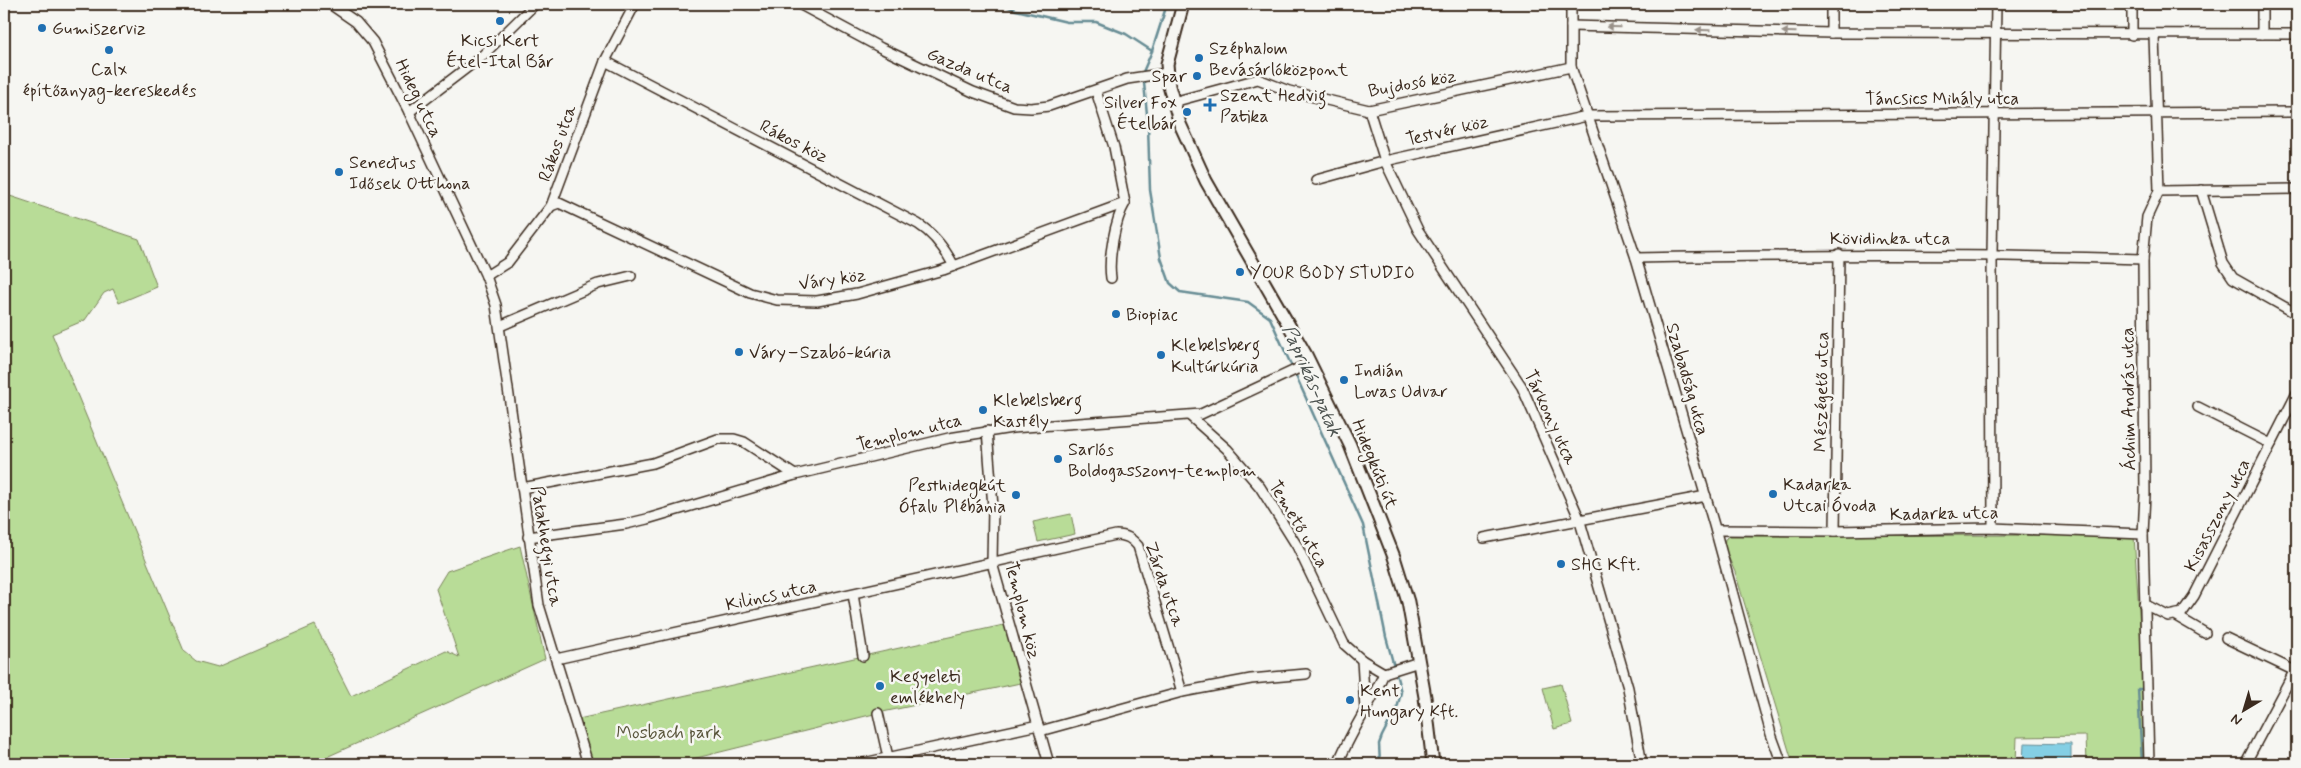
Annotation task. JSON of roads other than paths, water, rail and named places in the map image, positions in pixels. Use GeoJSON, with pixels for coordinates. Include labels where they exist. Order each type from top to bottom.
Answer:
{"type":"FeatureCollection","features":[{"type":"Feature","properties":{"kind":"main road","name":"Hidegkúti út"},"geometry":{"type":"LineString","coordinates":[[1183,4],[1168,56],[1167,73],[1173,102],[1188,144],[1206,181],[1350,445],[1394,557],[1408,602],[1420,662],[1433,764]]}},
{"type":"Feature","properties":{"kind":"street","name":"Hideg utca"},"geometry":{"type":"LineString","coordinates":[[330,4],[365,32],[409,112],[486,276]]}},
{"type":"Feature","properties":{"kind":"street"},"geometry":{"type":"LineString","coordinates":[[409,112],[481,57],[535,4]]}},
{"type":"Feature","properties":{"kind":"street","name":"Rákos utca"},"geometry":{"type":"LineString","coordinates":[[486,276],[508,262],[551,206],[605,61],[635,4]]}},
{"type":"Feature","properties":{"kind":"street","name":"Gazda utca"},"geometry":{"type":"LineString","coordinates":[[799,4],[881,48],[965,88],[1014,107],[1049,106],[1137,77],[1167,73]]}},
{"type":"Feature","properties":{"kind":"street","name":"Szabadság utca"},"geometry":{"type":"LineString","coordinates":[[1571,4],[1571,67],[1636,258],[1716,530],[1771,734],[1782,764]]}},
{"type":"Feature","properties":{"kind":"street"},"geometry":{"type":"LineString","coordinates":[[1831,4],[1831,33]]}},
{"type":"Feature","properties":{"kind":"street"},"geometry":{"type":"LineString","coordinates":[[1993,528],[1992,254],[1996,4]]}},
{"type":"Feature","properties":{"kind":"street"},"geometry":{"type":"LineString","coordinates":[[2132,4],[2132,35]]}},
{"type":"Feature","properties":{"kind":"street"},"geometry":{"type":"LineString","coordinates":[[2262,4],[2262,34]]}},
{"type":"Feature","properties":{"kind":"street"},"geometry":{"type":"LineString","coordinates":[[1570,26],[1831,33],[2297,34]]}},
{"type":"Feature","properties":{"kind":"street","name":"Áchim András utca"},"geometry":{"type":"LineString","coordinates":[[2149,764],[2149,689],[2144,604],[2143,534],[2145,494],[2143,259],[2147,217],[2159,191],[2154,35]]}},
{"type":"Feature","properties":{"kind":"street","name":"Rákos köz"},"geometry":{"type":"LineString","coordinates":[[605,61],[918,224],[928,230],[940,243],[954,266]]}},
{"type":"Feature","properties":{"kind":"street","name":"Bujdosó köz"},"geometry":{"type":"LineString","coordinates":[[1173,102],[1258,79],[1289,91],[1368,110],[1571,67]]}},
{"type":"Feature","properties":{"kind":"street"},"geometry":{"type":"LineString","coordinates":[[1096,91],[1114,147],[1125,203],[1120,212],[1109,258],[1111,278]]}},
{"type":"Feature","properties":{"kind":"street","name":"Tárkony utca"},"geometry":{"type":"LineString","coordinates":[[1368,110],[1386,161],[1418,230],[1522,387],[1579,518],[1628,688],[1642,764]]}},
{"type":"Feature","properties":{"kind":"street","name":"Táncsics Mihály utca"},"geometry":{"type":"LineString","coordinates":[[1587,116],[2297,112]]}},
{"type":"Feature","properties":{"kind":"street","name":"Testvér köz"},"geometry":{"type":"LineString","coordinates":[[1316,180],[1386,161],[1587,116]]}},
{"type":"Feature","properties":{"kind":"street"},"geometry":{"type":"LineString","coordinates":[[2159,191],[2297,189]]}},
{"type":"Feature","properties":{"kind":"street"},"geometry":{"type":"LineString","coordinates":[[2201,190],[2223,263],[2233,278],[2297,314]]}},
{"type":"Feature","properties":{"kind":"street","name":"Váry köz"},"geometry":{"type":"LineString","coordinates":[[551,206],[559,203],[750,293],[777,300],[818,301],[857,294],[954,266],[1125,203]]}},
{"type":"Feature","properties":{"kind":"street","name":"Kövidinka utca"},"geometry":{"type":"LineString","coordinates":[[1636,258],[1839,254],[1992,254],[2143,259]]}},
{"type":"Feature","properties":{"kind":"street","name":"Mészégető utca"},"geometry":{"type":"LineString","coordinates":[[1835,531],[1839,254]]}},
{"type":"Feature","properties":{"kind":"street","name":"Patakhegyi utca"},"geometry":{"type":"LineString","coordinates":[[486,276],[496,305],[500,326],[538,605],[588,764]]}},
{"type":"Feature","properties":{"kind":"street"},"geometry":{"type":"LineString","coordinates":[[500,326],[598,284],[631,276]]}},
{"type":"Feature","properties":{"kind":"street","name":"Templom utca"},"geometry":{"type":"LineString","coordinates":[[528,537],[626,524],[795,475],[948,438],[987,431],[1060,424],[1201,414],[1306,365]]}},
{"type":"Feature","properties":{"kind":"street","name":"Kisasszony utca"},"geometry":{"type":"LineString","coordinates":[[2176,616],[2182,612],[2194,596],[2297,393]]}},
{"type":"Feature","properties":{"kind":"street"},"geometry":{"type":"LineString","coordinates":[[2198,407],[2271,444]]}},
{"type":"Feature","properties":{"kind":"street","name":"Temető utca"},"geometry":{"type":"LineString","coordinates":[[1190,416],[1227,449],[1260,487],[1297,546],[1337,632],[1348,649],[1362,660],[1387,671]]}},
{"type":"Feature","properties":{"kind":"street","name":"Templom köz"},"geometry":{"type":"LineString","coordinates":[[987,431],[993,507],[992,562],[1049,764]]}},
{"type":"Feature","properties":{"kind":"street"},"geometry":{"type":"LineString","coordinates":[[522,488],[653,463],[718,439],[734,439],[744,442],[795,475]]}},
{"type":"Feature","properties":{"kind":"street"},"geometry":{"type":"LineString","coordinates":[[1484,538],[1579,518],[1706,496]]}},
{"type":"Feature","properties":{"kind":"street","name":"Kadarka utca"},"geometry":{"type":"LineString","coordinates":[[1716,530],[1835,531],[1993,528],[2143,534]]}},
{"type":"Feature","properties":{"kind":"street","name":"Zárda utca"},"geometry":{"type":"LineString","coordinates":[[992,562],[1106,536],[1124,535],[1133,540],[1138,546],[1182,692]]}},
{"type":"Feature","properties":{"kind":"street","name":"Kilincs utca"},"geometry":{"type":"LineString","coordinates":[[556,659],[992,562]]}},
{"type":"Feature","properties":{"kind":"street"},"geometry":{"type":"LineString","coordinates":[[853,594],[863,656]]}},
{"type":"Feature","properties":{"kind":"street"},"geometry":{"type":"LineString","coordinates":[[2144,604],[2168,616],[2176,616],[2205,633]]}},
{"type":"Feature","properties":{"kind":"street"},"geometry":{"type":"LineString","coordinates":[[2226,638],[2296,669],[2245,764]]}},
{"type":"Feature","properties":{"kind":"street"},"geometry":{"type":"LineString","coordinates":[[1362,660],[1365,711]]}},
{"type":"Feature","properties":{"kind":"street"},"geometry":{"type":"LineString","coordinates":[[1338,764],[1347,740],[1387,671],[1420,662]]}},
{"type":"Feature","properties":{"kind":"street"},"geometry":{"type":"LineString","coordinates":[[859,764],[1039,728],[1182,692],[1250,679],[1306,674]]}},
{"type":"Feature","properties":{"kind":"street"},"geometry":{"type":"LineString","coordinates":[[878,714],[882,760]]}},
{"type":"Feature","properties":{"kind":"water"},"geometry":{"type":"Polygon","coordinates":[[[2024,743],[2071,744],[2071,764],[2023,764],[2024,743]]]}},
{"type":"Feature","properties":{"kind":"waterway","name":"Paprikás-patak"},"geometry":{"type":"LineString","coordinates":[[1002,4],[1016,10],[1067,22],[1096,22],[1126,34],[1152,51],[1143,72],[1148,125],[1150,190],[1161,258],[1170,283],[1180,292],[1248,302],[1270,318],[1363,525],[1386,637],[1401,692],[1398,705],[1379,744],[1380,764]]}},
{"type":"Feature","properties":{"kind":"waterway"},"geometry":{"type":"LineString","coordinates":[[1152,51],[1167,4]]}},
{"type":"Feature","properties":{"kind":"waterway"},"geometry":{"type":"LineString","coordinates":[[2142,764],[2138,689],[2145,689]]}},
{"type":"Feature","properties":{"kind":"place","name":"Kicsi Kert Étel-Ital Bár"},"geometry":{"type":"Point","coordinates":[500,21]}},
{"type":"Feature","properties":{"kind":"place","name":"Gumiszerviz"},"geometry":{"type":"Point","coordinates":[42,28]}},
{"type":"Feature","properties":{"kind":"place","name":"Calx építőanyag-kereskedés"},"geometry":{"type":"Point","coordinates":[109,50]}},
{"type":"Feature","properties":{"kind":"place","name":"Széphalom Bevásárlóközpont"},"geometry":{"type":"Point","coordinates":[1199,58]}},
{"type":"Feature","properties":{"kind":"place","name":"Spar"},"geometry":{"type":"Point","coordinates":[1197,76]}},
{"type":"Feature","properties":{"kind":"place","name":"Szent Hedvig Patika"},"geometry":{"type":"Point","coordinates":[1210,105]}},
{"type":"Feature","properties":{"kind":"place","name":"Silver Fox Ételbár"},"geometry":{"type":"Point","coordinates":[1187,112]}},
{"type":"Feature","properties":{"kind":"place","name":"Senectus Idősek Otthona"},"geometry":{"type":"Point","coordinates":[339,172]}},
{"type":"Feature","properties":{"kind":"place","name":"YOUR BODY STUDIO"},"geometry":{"type":"Point","coordinates":[1240,272]}},
{"type":"Feature","properties":{"kind":"place","name":"Biopiac"},"geometry":{"type":"Point","coordinates":[1116,314]}},
{"type":"Feature","properties":{"kind":"place","name":"Váry–Szabó-kúria"},"geometry":{"type":"Point","coordinates":[739,352]}},
{"type":"Feature","properties":{"kind":"place","name":"Klebelsberg Kultúrkúria"},"geometry":{"type":"Point","coordinates":[1161,355]}},
{"type":"Feature","properties":{"kind":"place","name":"Indián Lovas Udvar"},"geometry":{"type":"Point","coordinates":[1344,380]}},
{"type":"Feature","properties":{"kind":"place","name":"Klebelsberg Kastély"},"geometry":{"type":"Point","coordinates":[983,410]}},
{"type":"Feature","properties":{"kind":"place","name":"Sarlós Boldogasszony-templom"},"geometry":{"type":"Point","coordinates":[1058,459]}},
{"type":"Feature","properties":{"kind":"place","name":"Kadarka Utcai Óvoda"},"geometry":{"type":"Point","coordinates":[1773,494]}},
{"type":"Feature","properties":{"kind":"place","name":"Pesthidegkút Ófalu Plébánia"},"geometry":{"type":"Point","coordinates":[1016,495]}},
{"type":"Feature","properties":{"kind":"place","name":"SHC Kft."},"geometry":{"type":"Point","coordinates":[1561,564]}},
{"type":"Feature","properties":{"kind":"place","name":"Kegyeleti emlékhely"},"geometry":{"type":"Point","coordinates":[880,686]}},
{"type":"Feature","properties":{"kind":"place","name":"Kent Hungary Kft."},"geometry":{"type":"Point","coordinates":[1350,700]}},
{"type":"Feature","properties":{"kind":"park label","name":"Mosbach park"},"geometry":{"type":"Point","coordinates":[669,732]}}]}
